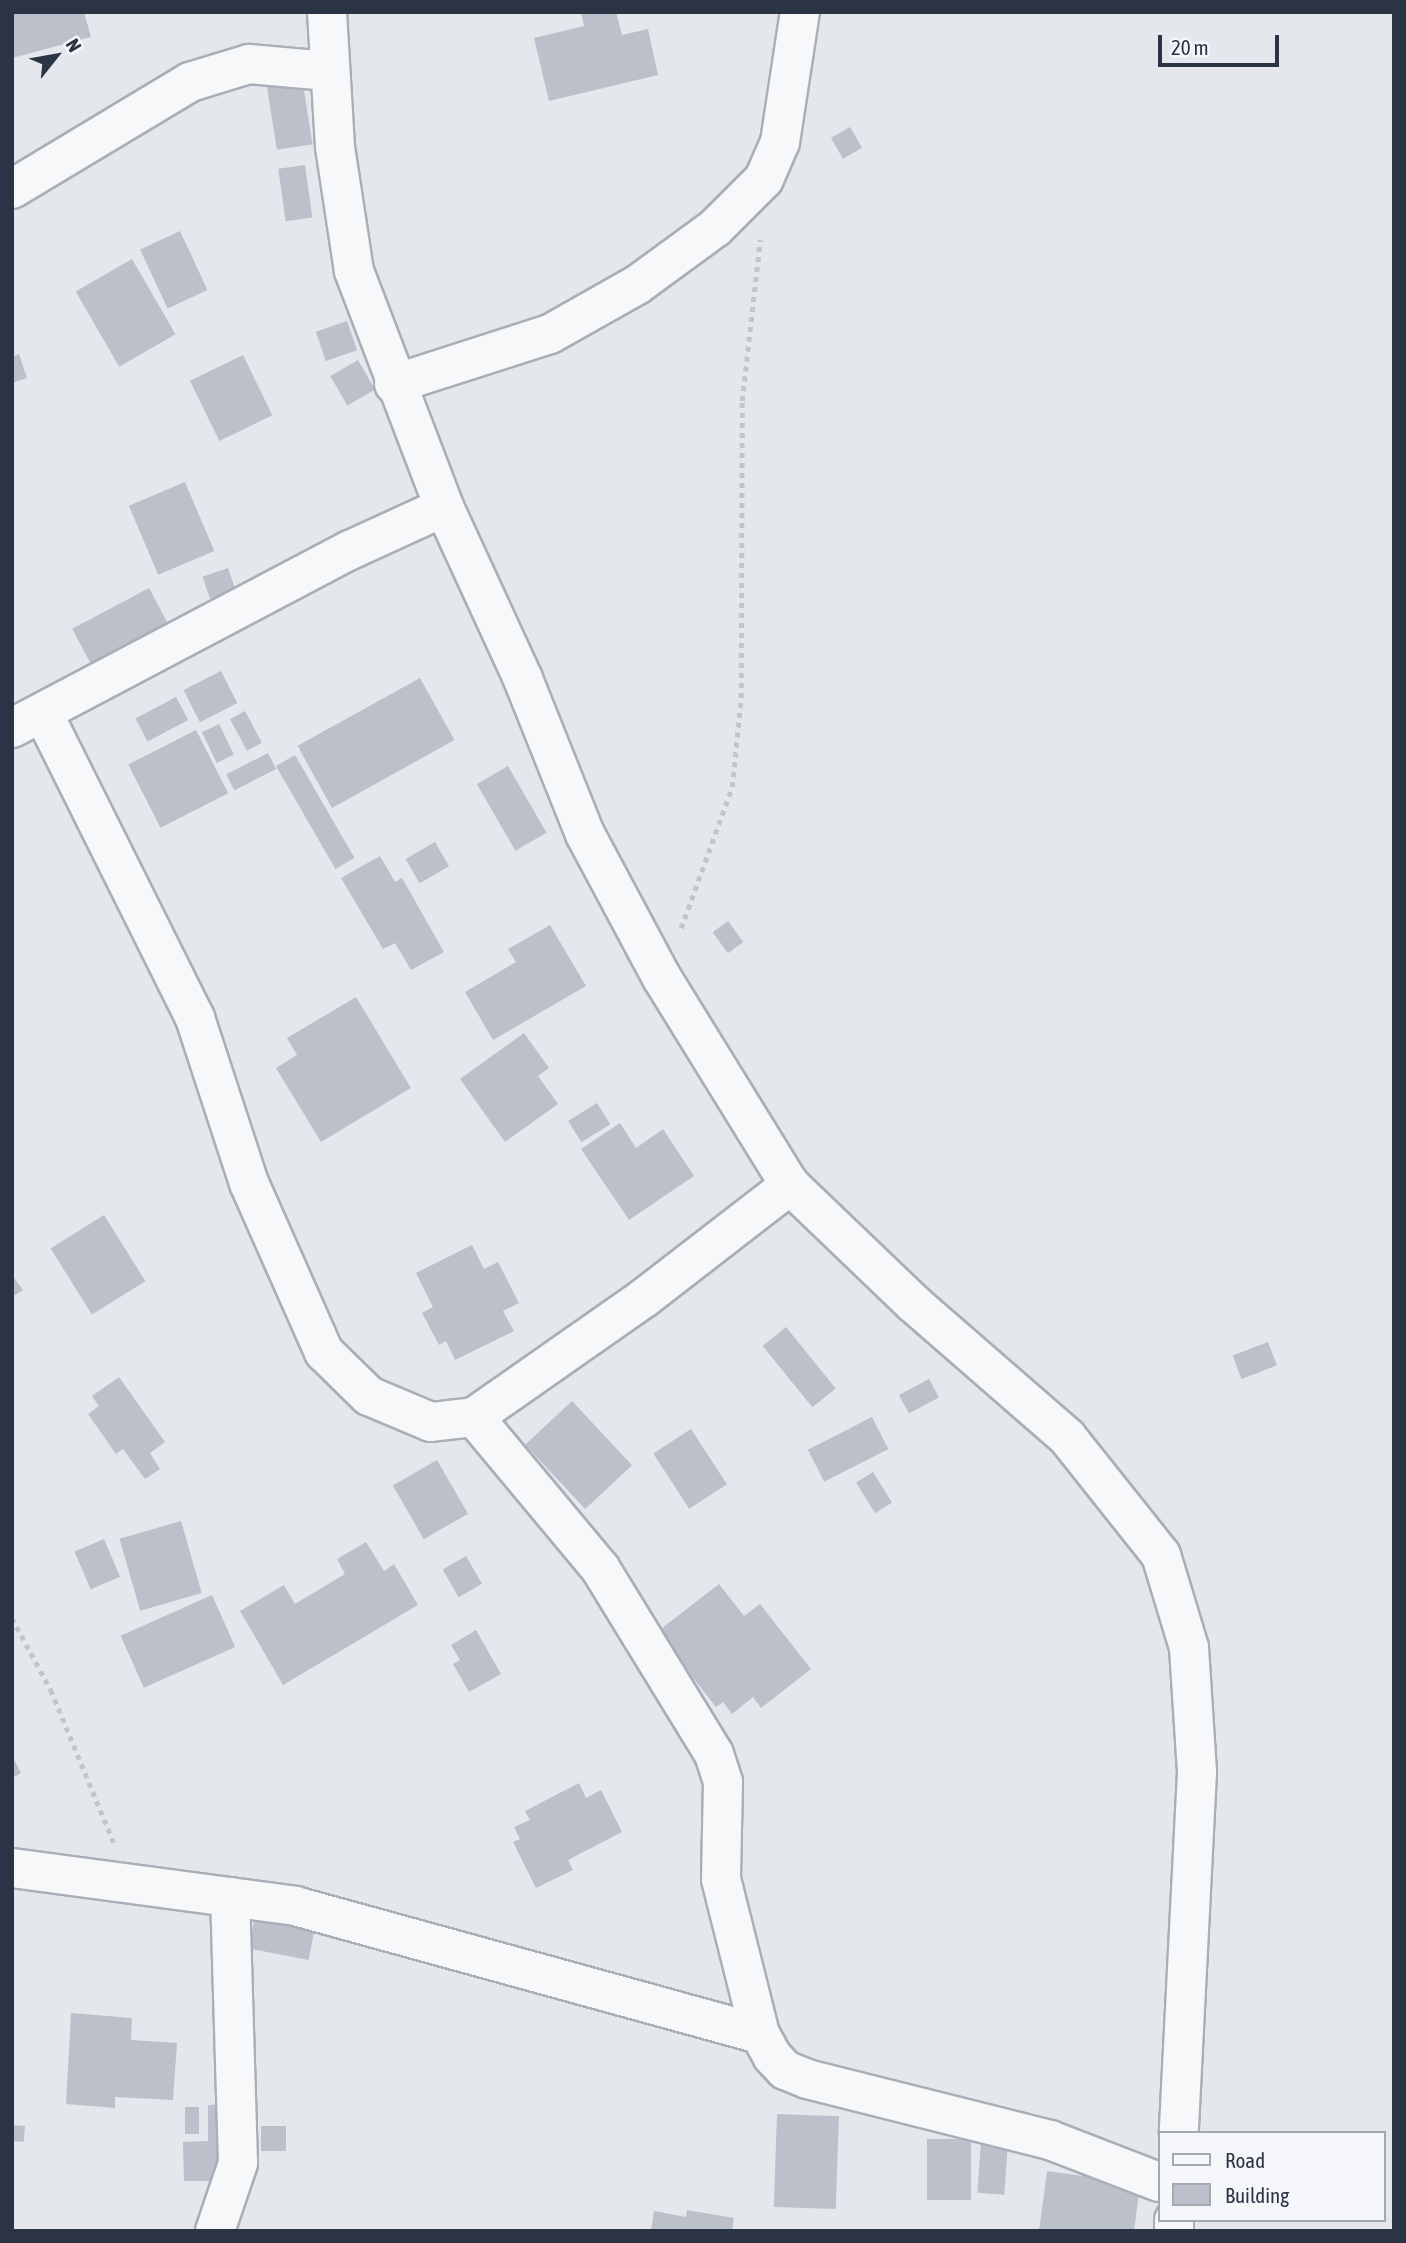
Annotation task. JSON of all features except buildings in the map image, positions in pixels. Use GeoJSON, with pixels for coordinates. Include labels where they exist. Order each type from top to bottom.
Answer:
{"type":"FeatureCollection","features":[{"type":"Feature","properties":{"kind":"street"},"geometry":{"type":"LineString","coordinates":[[327,12],[328,71],[354,271],[394,384],[444,507],[523,679],[584,834],[662,978],[790,1185],[913,1303],[1067,1437],[1161,1555],[1189,1648],[1197,1772],[1179,2131]]}},
{"type":"Feature","properties":{"kind":"street"},"geometry":{"type":"LineString","coordinates":[[394,384],[550,334],[637,285],[715,228],[764,178],[780,142],[800,12]]}},
{"type":"Feature","properties":{"kind":"street"},"geometry":{"type":"LineString","coordinates":[[12,189],[190,82],[249,64],[328,71]]}},
{"type":"Feature","properties":{"kind":"street"},"geometry":{"type":"LineString","coordinates":[[444,507],[350,550],[27,721],[195,1018],[249,1183],[324,1352],[369,1396],[431,1422],[474,1417],[644,1298],[790,1185]]}},
{"type":"Feature","properties":{"kind":"street"},"geometry":{"type":"LineString","coordinates":[[474,1417],[600,1568],[714,1754],[723,1782],[721,1879],[760,2035],[785,2070],[807,2079],[1049,2140],[1158,2182]]}},
{"type":"Feature","properties":{"kind":"street"},"geometry":{"type":"LineString","coordinates":[[12,1868],[295,1906],[760,2035]]}},
{"type":"Feature","properties":{"kind":"street"},"geometry":{"type":"LineString","coordinates":[[215,2231],[238,2163],[230,1897]]}},
{"type":"Feature","properties":{"kind":"path"},"geometry":{"type":"LineString","coordinates":[[662,978],[732,787],[741,698],[742,401],[759,266],[764,178]]}},
{"type":"Feature","properties":{"kind":"path"},"geometry":{"type":"LineString","coordinates":[[12,1618],[51,1690],[131,1883]]}}]}
